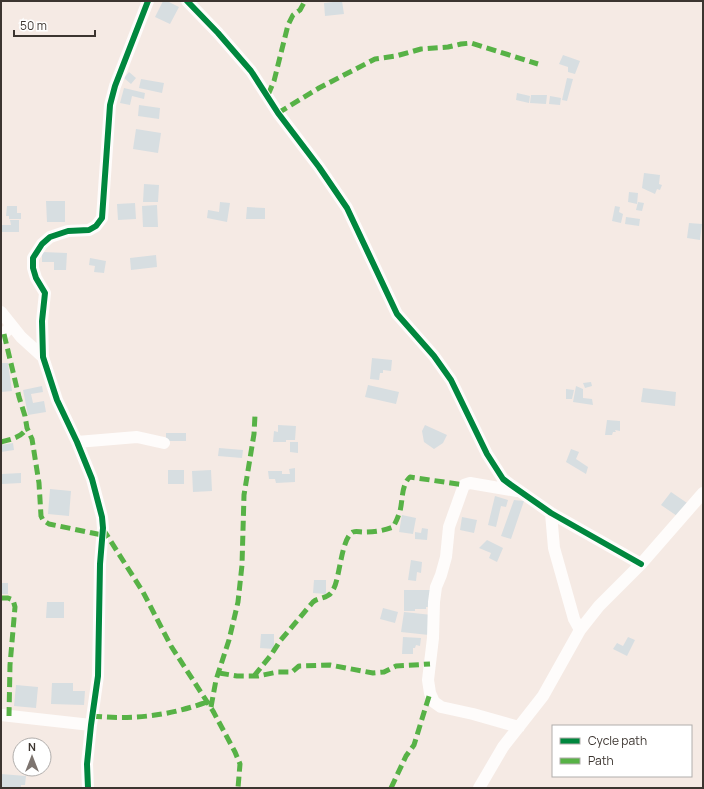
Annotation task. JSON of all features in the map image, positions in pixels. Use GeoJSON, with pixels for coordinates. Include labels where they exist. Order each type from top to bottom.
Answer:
{"type":"FeatureCollection","features":[{"type":"Feature","properties":{"kind":"street"},"geometry":{"type":"LineString","coordinates":[[88,788],[87,764],[98,676],[100,564],[103,528],[99,504],[92,479],[77,442],[57,400],[42,357],[42,321],[45,293],[36,278],[33,268],[33,258],[42,244],[50,237],[68,231],[89,230],[96,226],[102,218],[110,105],[115,86],[148,1]]}},
{"type":"Feature","properties":{"kind":"street"},"geometry":{"type":"LineString","coordinates":[[187,1],[218,33],[251,71],[278,113],[320,167],[347,208],[397,314],[434,356],[451,380],[487,454],[503,479],[551,513],[641,564]]}},
{"type":"Feature","properties":{"kind":"street"},"geometry":{"type":"LineString","coordinates":[[1,312],[11,326],[42,357]]}},
{"type":"Feature","properties":{"kind":"street"},"geometry":{"type":"LineString","coordinates":[[1,336],[11,326]]}},
{"type":"Feature","properties":{"kind":"street"},"geometry":{"type":"LineString","coordinates":[[77,442],[137,437],[164,443]]}},
{"type":"Feature","properties":{"kind":"street"},"geometry":{"type":"LineString","coordinates":[[519,727],[441,707],[434,702],[430,694],[428,680],[433,638],[436,587],[446,557],[449,527],[460,491],[464,485],[470,483],[521,492]]}},
{"type":"Feature","properties":{"kind":"street"},"geometry":{"type":"LineString","coordinates":[[479,788],[503,747],[543,696],[580,630],[599,606],[641,564],[703,494]]}},
{"type":"Feature","properties":{"kind":"street"},"geometry":{"type":"LineString","coordinates":[[551,513],[554,548],[574,619],[580,630]]}},
{"type":"Feature","properties":{"kind":"street"},"geometry":{"type":"LineString","coordinates":[[1,719],[91,725]]}},
{"type":"Feature","properties":{"kind":"building"},"geometry":{"type":"Polygon","coordinates":[[[163,1],[167,1],[179,7],[170,24],[155,17],[163,1]]]}},
{"type":"Feature","properties":{"kind":"building"},"geometry":{"type":"Polygon","coordinates":[[[342,1],[344,14],[325,16],[324,3],[342,1]]]}},
{"type":"Feature","properties":{"kind":"building"},"geometry":{"type":"Polygon","coordinates":[[[563,55],[580,61],[575,74],[568,72],[568,67],[559,64],[563,55]]]}},
{"type":"Feature","properties":{"kind":"building"},"geometry":{"type":"Polygon","coordinates":[[[129,72],[136,78],[131,84],[124,78],[129,72]]]}},
{"type":"Feature","properties":{"kind":"building"},"geometry":{"type":"Polygon","coordinates":[[[567,78],[573,79],[567,101],[562,100],[567,78]]]}},
{"type":"Feature","properties":{"kind":"building"},"geometry":{"type":"Polygon","coordinates":[[[141,79],[164,83],[162,93],[139,88],[141,79]]]}},
{"type":"Feature","properties":{"kind":"building"},"geometry":{"type":"Polygon","coordinates":[[[124,88],[145,93],[144,99],[132,96],[130,105],[120,103],[124,88]]]}},
{"type":"Feature","properties":{"kind":"building"},"geometry":{"type":"Polygon","coordinates":[[[517,93],[530,96],[529,103],[516,100],[517,93]]]}},
{"type":"Feature","properties":{"kind":"building"},"geometry":{"type":"Polygon","coordinates":[[[531,95],[547,95],[546,104],[530,103],[531,95]]]}},
{"type":"Feature","properties":{"kind":"building"},"geometry":{"type":"Polygon","coordinates":[[[550,96],[561,98],[560,105],[549,104],[550,96]]]}},
{"type":"Feature","properties":{"kind":"building"},"geometry":{"type":"Polygon","coordinates":[[[139,105],[160,108],[159,119],[138,116],[139,105]]]}},
{"type":"Feature","properties":{"kind":"building"},"geometry":{"type":"Polygon","coordinates":[[[136,129],[161,133],[158,153],[133,149],[136,129]]]}},
{"type":"Feature","properties":{"kind":"building"},"geometry":{"type":"Polygon","coordinates":[[[644,173],[660,175],[659,184],[662,185],[660,190],[657,189],[655,194],[642,188],[644,173]]]}},
{"type":"Feature","properties":{"kind":"building"},"geometry":{"type":"Polygon","coordinates":[[[144,184],[159,185],[158,202],[143,202],[144,184]]]}},
{"type":"Feature","properties":{"kind":"building"},"geometry":{"type":"Polygon","coordinates":[[[629,192],[638,193],[637,204],[628,202],[629,192]]]}},
{"type":"Feature","properties":{"kind":"building"},"geometry":{"type":"Polygon","coordinates":[[[46,201],[65,201],[65,222],[47,222],[46,201]]]}},
{"type":"Feature","properties":{"kind":"building"},"geometry":{"type":"Polygon","coordinates":[[[220,202],[230,203],[227,222],[207,218],[208,210],[219,212],[220,202]]]}},
{"type":"Feature","properties":{"kind":"building"},"geometry":{"type":"Polygon","coordinates":[[[638,202],[644,203],[642,211],[636,210],[638,202]]]}},
{"type":"Feature","properties":{"kind":"building"},"geometry":{"type":"Polygon","coordinates":[[[135,203],[136,219],[118,220],[117,204],[135,203]]]}},
{"type":"Feature","properties":{"kind":"building"},"geometry":{"type":"Polygon","coordinates":[[[157,205],[158,227],[143,227],[142,206],[157,205]]]}},
{"type":"Feature","properties":{"kind":"building"},"geometry":{"type":"Polygon","coordinates":[[[7,206],[17,206],[17,213],[21,213],[21,219],[9,219],[9,216],[6,216],[7,206]]]}},
{"type":"Feature","properties":{"kind":"building"},"geometry":{"type":"Polygon","coordinates":[[[615,206],[620,207],[619,212],[623,214],[621,223],[612,221],[615,206]]]}},
{"type":"Feature","properties":{"kind":"building"},"geometry":{"type":"Polygon","coordinates":[[[247,207],[265,208],[265,219],[246,219],[247,207]]]}},
{"type":"Feature","properties":{"kind":"building"},"geometry":{"type":"Polygon","coordinates":[[[626,217],[640,219],[639,226],[625,224],[626,217]]]}},
{"type":"Feature","properties":{"kind":"building"},"geometry":{"type":"Polygon","coordinates":[[[10,220],[19,220],[19,232],[1,232],[1,225],[11,225],[10,220]]]}},
{"type":"Feature","properties":{"kind":"building"},"geometry":{"type":"Polygon","coordinates":[[[689,223],[702,224],[700,240],[687,238],[689,223]]]}},
{"type":"Feature","properties":{"kind":"building"},"geometry":{"type":"Polygon","coordinates":[[[42,252],[67,253],[66,270],[54,270],[54,262],[42,262],[42,252]]]}},
{"type":"Feature","properties":{"kind":"building"},"geometry":{"type":"Polygon","coordinates":[[[156,255],[157,267],[131,270],[130,258],[156,255]]]}},
{"type":"Feature","properties":{"kind":"building"},"geometry":{"type":"Polygon","coordinates":[[[90,258],[106,261],[104,273],[94,272],[95,266],[89,265],[90,258]]]}},
{"type":"Feature","properties":{"kind":"building"},"geometry":{"type":"Polygon","coordinates":[[[372,358],[392,360],[391,371],[383,370],[383,373],[380,373],[379,380],[370,379],[372,358]]]}},
{"type":"Feature","properties":{"kind":"building"},"geometry":{"type":"Polygon","coordinates":[[[1,363],[8,363],[12,391],[1,392],[1,363]]]}},
{"type":"Feature","properties":{"kind":"building"},"geometry":{"type":"Polygon","coordinates":[[[591,382],[592,386],[585,388],[583,383],[591,382]]]}},
{"type":"Feature","properties":{"kind":"building"},"geometry":{"type":"Polygon","coordinates":[[[368,385],[399,392],[396,404],[365,397],[368,385]]]}},
{"type":"Feature","properties":{"kind":"building"},"geometry":{"type":"Polygon","coordinates":[[[42,386],[43,392],[31,394],[33,403],[44,401],[46,412],[28,415],[23,390],[42,386]]]}},
{"type":"Feature","properties":{"kind":"building"},"geometry":{"type":"Polygon","coordinates":[[[576,386],[583,389],[583,398],[592,399],[593,405],[573,402],[576,386]]]}},
{"type":"Feature","properties":{"kind":"building"},"geometry":{"type":"Polygon","coordinates":[[[643,388],[676,392],[675,406],[641,402],[643,388]]]}},
{"type":"Feature","properties":{"kind":"building"},"geometry":{"type":"Polygon","coordinates":[[[566,389],[574,390],[572,399],[566,399],[566,389]]]}},
{"type":"Feature","properties":{"kind":"building"},"geometry":{"type":"Polygon","coordinates":[[[607,420],[620,421],[620,431],[615,430],[616,432],[613,432],[612,435],[605,435],[607,420]]]}},
{"type":"Feature","properties":{"kind":"building"},"geometry":{"type":"Polygon","coordinates":[[[278,425],[296,426],[295,440],[273,442],[274,431],[278,432],[278,425]]]}},
{"type":"Feature","properties":{"kind":"building"},"geometry":{"type":"Polygon","coordinates":[[[425,425],[447,435],[443,443],[434,449],[424,442],[422,431],[425,425]]]}},
{"type":"Feature","properties":{"kind":"building"},"geometry":{"type":"Polygon","coordinates":[[[166,433],[186,433],[186,441],[166,441],[166,433]]]}},
{"type":"Feature","properties":{"kind":"building"},"geometry":{"type":"Polygon","coordinates":[[[290,442],[298,442],[298,453],[290,452],[290,442]]]}},
{"type":"Feature","properties":{"kind":"building"},"geometry":{"type":"Polygon","coordinates":[[[13,443],[14,450],[1,452],[1,445],[13,443]]]}},
{"type":"Feature","properties":{"kind":"building"},"geometry":{"type":"Polygon","coordinates":[[[219,448],[243,450],[242,458],[218,456],[219,448]]]}},
{"type":"Feature","properties":{"kind":"building"},"geometry":{"type":"Polygon","coordinates":[[[571,449],[579,452],[576,459],[588,467],[586,474],[566,462],[571,449]]]}},
{"type":"Feature","properties":{"kind":"building"},"geometry":{"type":"Polygon","coordinates":[[[295,468],[295,482],[276,483],[275,479],[269,479],[268,471],[282,471],[282,474],[290,474],[289,469],[295,468]]]}},
{"type":"Feature","properties":{"kind":"building"},"geometry":{"type":"Polygon","coordinates":[[[168,470],[184,470],[184,484],[168,484],[168,470]]]}},
{"type":"Feature","properties":{"kind":"building"},"geometry":{"type":"Polygon","coordinates":[[[211,470],[212,491],[193,492],[192,471],[211,470]]]}},
{"type":"Feature","properties":{"kind":"building"},"geometry":{"type":"Polygon","coordinates":[[[21,473],[21,483],[2,484],[2,474],[21,473]]]}},
{"type":"Feature","properties":{"kind":"building"},"geometry":{"type":"Polygon","coordinates":[[[50,489],[71,491],[69,516],[48,514],[50,489]]]}},
{"type":"Feature","properties":{"kind":"building"},"geometry":{"type":"Polygon","coordinates":[[[671,492],[690,505],[680,518],[661,505],[671,492]]]}},
{"type":"Feature","properties":{"kind":"building"},"geometry":{"type":"Polygon","coordinates":[[[495,496],[508,500],[506,507],[501,506],[496,527],[488,525],[495,496]]]}},
{"type":"Feature","properties":{"kind":"building"},"geometry":{"type":"Polygon","coordinates":[[[514,500],[524,501],[511,539],[501,536],[514,500]]]}},
{"type":"Feature","properties":{"kind":"building"},"geometry":{"type":"Polygon","coordinates":[[[402,515],[416,518],[413,534],[399,532],[402,515]]]}},
{"type":"Feature","properties":{"kind":"building"},"geometry":{"type":"Polygon","coordinates":[[[462,517],[477,520],[474,533],[460,530],[462,517]]]}},
{"type":"Feature","properties":{"kind":"building"},"geometry":{"type":"Polygon","coordinates":[[[422,528],[428,529],[427,540],[415,539],[415,532],[421,533],[422,528]]]}},
{"type":"Feature","properties":{"kind":"building"},"geometry":{"type":"Polygon","coordinates":[[[487,540],[503,548],[497,562],[489,558],[491,553],[479,548],[487,540]]]}},
{"type":"Feature","properties":{"kind":"building"},"geometry":{"type":"Polygon","coordinates":[[[411,560],[422,562],[421,573],[417,572],[416,581],[408,580],[411,560]]]}},
{"type":"Feature","properties":{"kind":"building"},"geometry":{"type":"Polygon","coordinates":[[[314,580],[326,580],[326,594],[313,593],[314,580]]]}},
{"type":"Feature","properties":{"kind":"building"},"geometry":{"type":"Polygon","coordinates":[[[1,583],[8,583],[8,594],[1,594],[1,583]]]}},
{"type":"Feature","properties":{"kind":"building"},"geometry":{"type":"Polygon","coordinates":[[[404,590],[432,590],[432,607],[426,607],[426,609],[415,609],[415,611],[404,611],[404,590]]]}},
{"type":"Feature","properties":{"kind":"building"},"geometry":{"type":"Polygon","coordinates":[[[47,602],[64,602],[64,618],[46,618],[47,602]]]}},
{"type":"Feature","properties":{"kind":"building"},"geometry":{"type":"Polygon","coordinates":[[[383,608],[398,612],[395,623],[380,619],[383,608]]]}},
{"type":"Feature","properties":{"kind":"building"},"geometry":{"type":"Polygon","coordinates":[[[404,612],[432,615],[429,635],[401,632],[404,612]]]}},
{"type":"Feature","properties":{"kind":"building"},"geometry":{"type":"Polygon","coordinates":[[[261,634],[274,634],[274,649],[260,648],[261,634]]]}},
{"type":"Feature","properties":{"kind":"building"},"geometry":{"type":"Polygon","coordinates":[[[403,637],[421,638],[420,646],[416,645],[415,648],[413,648],[413,654],[402,654],[403,637]]]}},
{"type":"Feature","properties":{"kind":"building"},"geometry":{"type":"Polygon","coordinates":[[[628,637],[635,640],[627,656],[613,649],[617,643],[623,646],[628,637]]]}},
{"type":"Feature","properties":{"kind":"building"},"geometry":{"type":"Polygon","coordinates":[[[52,683],[73,683],[73,691],[85,691],[84,705],[51,704],[52,683]]]}},
{"type":"Feature","properties":{"kind":"building"},"geometry":{"type":"Polygon","coordinates":[[[16,685],[38,687],[36,708],[14,706],[16,685]]]}},
{"type":"Feature","properties":{"kind":"building"},"geometry":{"type":"Polygon","coordinates":[[[1,774],[12,775],[12,777],[26,777],[25,785],[21,785],[21,788],[1,788],[1,774]]]}},
{"type":"Feature","properties":{"kind":"marked path"},"geometry":{"type":"LineString","coordinates":[[268,95],[274,81],[288,25],[293,15],[300,10],[305,1]]}},
{"type":"Feature","properties":{"kind":"marked path"},"geometry":{"type":"LineString","coordinates":[[278,113],[319,88],[375,59],[396,56],[421,49],[448,47],[471,43],[538,64]]}},
{"type":"Feature","properties":{"kind":"marked path"},"geometry":{"type":"LineString","coordinates":[[4,334],[27,428],[32,439],[39,483],[41,516],[43,520],[49,524],[102,535]]}},
{"type":"Feature","properties":{"kind":"marked path"},"geometry":{"type":"LineString","coordinates":[[211,707],[216,680],[229,640],[238,602],[242,565],[244,495],[254,434],[255,415]]}},
{"type":"Feature","properties":{"kind":"marked path"},"geometry":{"type":"LineString","coordinates":[[1,442],[19,436],[27,428]]}},
{"type":"Feature","properties":{"kind":"marked path"},"geometry":{"type":"LineString","coordinates":[[254,676],[280,641],[313,602],[331,593],[335,585],[343,550],[349,536],[353,532],[374,531],[393,527],[400,511],[405,484],[410,477],[464,485]]}},
{"type":"Feature","properties":{"kind":"marked path"},"geometry":{"type":"LineString","coordinates":[[103,529],[143,592],[171,646],[213,711],[235,752],[240,764],[238,788]]}},
{"type":"Feature","properties":{"kind":"marked path"},"geometry":{"type":"LineString","coordinates":[[1,598],[13,600],[15,607],[10,665],[9,716]]}},
{"type":"Feature","properties":{"kind":"marked path"},"geometry":{"type":"LineString","coordinates":[[219,673],[237,676],[258,676],[278,672],[292,672],[299,666],[330,665],[373,673],[384,672],[396,666],[430,664]]}},
{"type":"Feature","properties":{"kind":"marked path"},"geometry":{"type":"LineString","coordinates":[[391,788],[406,756],[414,745],[430,693]]}},
{"type":"Feature","properties":{"kind":"marked path"},"geometry":{"type":"LineString","coordinates":[[92,716],[150,716],[178,711],[207,702]]}},
{"type":"Feature","properties":{"kind":"cycle path"},"geometry":{"type":"LineString","coordinates":[[88,788],[87,764],[98,676],[100,564],[103,528],[102,517],[92,479],[77,442],[57,400],[43,357],[42,321],[45,293],[36,278],[33,268],[33,258],[42,244],[50,237],[68,231],[89,230],[96,226],[102,218],[110,105],[115,86],[148,1]]}},
{"type":"Feature","properties":{"kind":"cycle path"},"geometry":{"type":"LineString","coordinates":[[187,1],[218,33],[251,71],[278,113],[319,167],[347,208],[397,314],[434,356],[451,380],[487,454],[503,479],[551,513],[641,564]]}}]}
